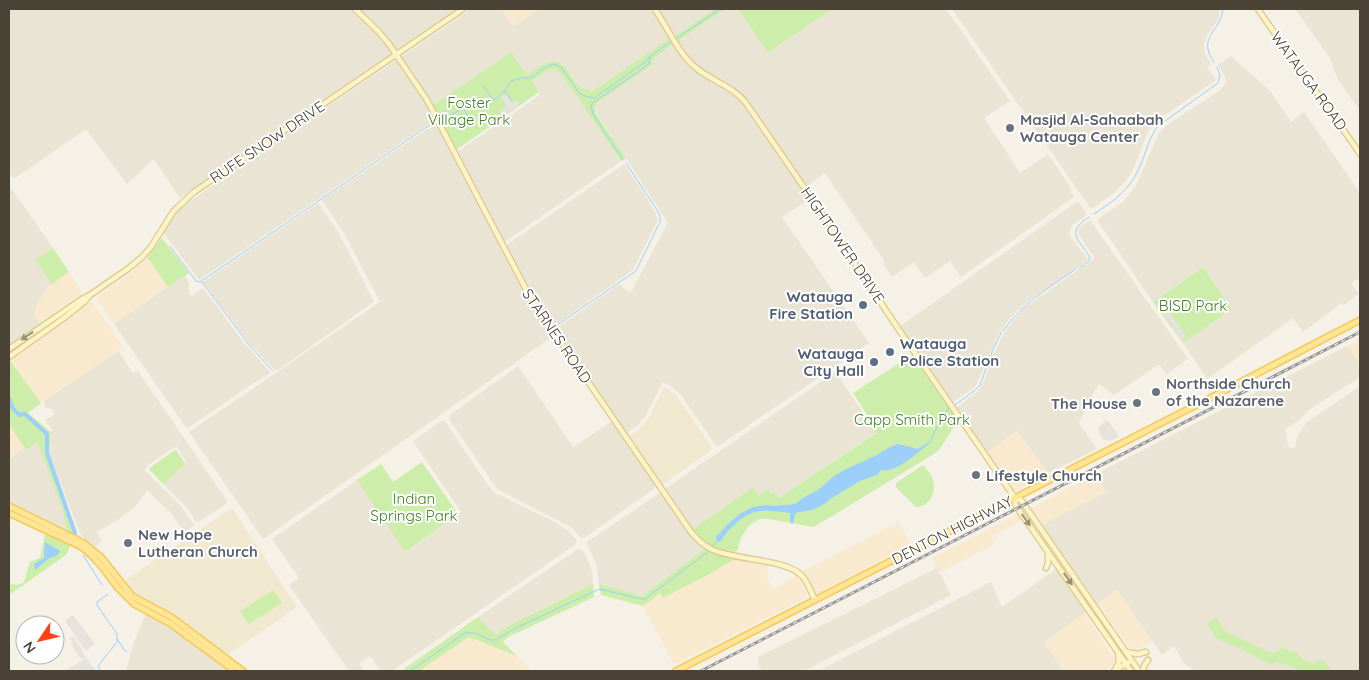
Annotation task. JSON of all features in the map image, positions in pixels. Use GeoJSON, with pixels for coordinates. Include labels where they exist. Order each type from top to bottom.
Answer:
{"type":"FeatureCollection","features":[{"type":"Feature","properties":{"kind":"main road","name":"STARNES ROAD"},"geometry":{"type":"LineString","coordinates":[[355,9],[383,37],[427,100],[530,297],[691,532],[707,547],[714,550],[730,555],[784,565],[793,569],[805,580],[815,600]]}},
{"type":"Feature","properties":{"kind":"main road","name":"RUFE SNOW DRIVE"},"geometry":{"type":"LineString","coordinates":[[9,357],[48,330],[142,257],[151,247],[173,212],[194,192],[463,9]]}},
{"type":"Feature","properties":{"kind":"main road","name":"HIGHTOWER DRIVE"},"geometry":{"type":"LineString","coordinates":[[655,9],[674,40],[694,66],[737,93],[746,103],[896,327],[1015,498]]}},
{"type":"Feature","properties":{"kind":"main road","name":"WATAUGA ROAD"},"geometry":{"type":"LineString","coordinates":[[1258,9],[1360,154]]}},
{"type":"Feature","properties":{"kind":"main road","name":"RUFE SNOW DRIVE"},"geometry":{"type":"LineString","coordinates":[[9,349],[82,299],[90,296]]}},
{"type":"Feature","properties":{"kind":"main road","name":"DENTON HIGHWAY"},"geometry":{"type":"LineString","coordinates":[[676,671],[1360,320]]}},
{"type":"Feature","properties":{"kind":"main road"},"geometry":{"type":"LineString","coordinates":[[45,324],[48,330]]}},
{"type":"Feature","properties":{"kind":"main road"},"geometry":{"type":"LineString","coordinates":[[1015,498],[1018,509],[1048,551],[1139,671]]}},
{"type":"Feature","properties":{"kind":"main road"},"geometry":{"type":"LineString","coordinates":[[1015,498],[1020,500],[1103,625],[1129,671],[1136,666]]}},
{"type":"Feature","properties":{"kind":"main road"},"geometry":{"type":"LineString","coordinates":[[9,506],[82,542],[101,557],[132,596],[171,617],[243,671]]}},
{"type":"Feature","properties":{"kind":"main road"},"geometry":{"type":"LineString","coordinates":[[9,513],[82,548],[93,556],[118,588],[134,604],[170,624],[235,671]]}},
{"type":"Feature","properties":{"kind":"main road"},"geometry":{"type":"LineString","coordinates":[[1046,568],[1048,551]]}},
{"type":"Feature","properties":{"kind":"main road"},"geometry":{"type":"LineString","coordinates":[[1114,671],[1119,662],[1118,652]]}},
{"type":"Feature","properties":{"kind":"main road"},"geometry":{"type":"LineString","coordinates":[[1126,652],[1138,654],[1146,652]]}},
{"type":"Feature","properties":{"kind":"main road"},"geometry":{"type":"LineString","coordinates":[[1114,671],[1132,660]]}},
{"type":"Feature","properties":{"kind":"main road"},"geometry":{"type":"LineString","coordinates":[[1143,671],[1145,662],[1148,660]]}},
{"type":"Feature","properties":{"kind":"shaded area"},"geometry":{"type":"Polygon","coordinates":[[[14,9],[456,9],[180,198],[154,159],[127,184],[86,129],[14,179],[9,172],[9,12],[14,9]]]}},
{"type":"Feature","properties":{"kind":"shaded area"},"geometry":{"type":"Polygon","coordinates":[[[471,9],[501,9],[512,25],[515,25],[539,9],[652,9],[670,39],[594,90],[589,91],[580,88],[563,64],[555,62],[550,62],[527,76],[511,52],[432,106],[401,57],[471,9]]]}},
{"type":"Feature","properties":{"kind":"shaded area"},"geometry":{"type":"Polygon","coordinates":[[[501,9],[539,9],[513,26],[501,9]]]}},
{"type":"Feature","properties":{"kind":"shaded area"},"geometry":{"type":"Polygon","coordinates":[[[657,9],[716,9],[675,36],[657,9]]]}},
{"type":"Feature","properties":{"kind":"shaded area"},"geometry":{"type":"Polygon","coordinates":[[[725,9],[738,9],[768,53],[832,9],[946,9],[1010,101],[984,118],[1020,173],[1048,154],[1068,183],[1074,197],[961,277],[950,261],[925,278],[914,262],[892,277],[883,264],[885,262],[825,173],[807,186],[747,99],[738,90],[694,64],[678,41],[725,9]]]}},
{"type":"Feature","properties":{"kind":"shaded area"},"geometry":{"type":"Polygon","coordinates":[[[952,9],[1220,9],[1218,20],[1206,37],[1204,44],[1205,54],[1211,64],[1207,67],[1216,80],[1155,122],[1148,132],[1126,181],[1113,194],[1091,209],[952,9]]]}},
{"type":"Feature","properties":{"kind":"shaded area"},"geometry":{"type":"Polygon","coordinates":[[[1295,9],[1360,9],[1360,111],[1336,76],[1330,58],[1295,9]]]}},
{"type":"Feature","properties":{"kind":"shaded area"},"geometry":{"type":"Polygon","coordinates":[[[673,44],[690,67],[739,98],[809,197],[809,199],[782,217],[869,343],[717,447],[681,395],[674,388],[663,382],[645,416],[638,425],[626,434],[555,329],[620,284],[630,294],[668,223],[594,109],[597,103],[649,67],[652,60],[673,44]]]}},
{"type":"Feature","properties":{"kind":"shaded area"},"geometry":{"type":"Polygon","coordinates":[[[1231,56],[1271,92],[1291,122],[1304,112],[1360,193],[1360,277],[1351,284],[1359,294],[1344,305],[1342,303],[1303,332],[1293,318],[1207,379],[1183,343],[1232,309],[1203,267],[1153,302],[1097,220],[1123,202],[1136,186],[1159,133],[1168,124],[1224,86],[1226,82],[1225,76],[1218,65],[1231,56]]]}},
{"type":"Feature","properties":{"kind":"shaded area"},"geometry":{"type":"Polygon","coordinates":[[[395,61],[398,61],[436,121],[424,127],[199,280],[163,232],[180,208],[395,61]]]}},
{"type":"Feature","properties":{"kind":"shaded area"},"geometry":{"type":"Polygon","coordinates":[[[553,68],[559,70],[621,161],[503,243],[457,152],[540,95],[531,82],[553,68]]]}},
{"type":"Feature","properties":{"kind":"shaded area"},"geometry":{"type":"Polygon","coordinates":[[[506,94],[512,103],[517,100],[520,104],[517,104],[518,106],[502,116],[499,112],[507,106],[501,98],[506,94]]]}},
{"type":"Feature","properties":{"kind":"shaded area"},"geometry":{"type":"Polygon","coordinates":[[[438,124],[528,298],[552,334],[552,337],[263,539],[189,432],[380,302],[344,233],[322,200],[426,130],[438,124]]]}},
{"type":"Feature","properties":{"kind":"shaded area"},"geometry":{"type":"Polygon","coordinates":[[[624,164],[645,195],[658,220],[633,270],[552,327],[522,279],[505,246],[624,164]]]}},
{"type":"Feature","properties":{"kind":"shaded area"},"geometry":{"type":"Polygon","coordinates":[[[9,185],[53,248],[35,260],[52,284],[46,288],[47,290],[37,304],[34,315],[40,324],[9,346],[9,185]]]}},
{"type":"Feature","properties":{"kind":"shaded area"},"geometry":{"type":"Polygon","coordinates":[[[1078,201],[1087,215],[1072,225],[1069,234],[1088,260],[1023,305],[1009,319],[998,335],[976,386],[953,402],[903,331],[902,325],[1078,201]]]}},
{"type":"Feature","properties":{"kind":"shaded area"},"geometry":{"type":"Polygon","coordinates":[[[318,203],[339,233],[374,302],[276,371],[250,344],[203,282],[318,203]]]}},
{"type":"Feature","properties":{"kind":"shaded area"},"geometry":{"type":"Polygon","coordinates":[[[1090,220],[1188,359],[1167,374],[1159,364],[1114,395],[1099,384],[1079,423],[1097,449],[1048,473],[1017,431],[987,452],[956,408],[978,391],[985,379],[993,355],[1002,337],[1023,309],[1095,258],[1079,235],[1079,228],[1090,220]]]}},
{"type":"Feature","properties":{"kind":"shaded area"},"geometry":{"type":"Polygon","coordinates":[[[147,257],[168,287],[114,324],[96,298],[130,273],[147,257]]]}},
{"type":"Feature","properties":{"kind":"shaded area"},"geometry":{"type":"Polygon","coordinates":[[[69,272],[81,290],[81,294],[40,323],[34,315],[37,304],[47,290],[46,288],[69,272]]]}},
{"type":"Feature","properties":{"kind":"shaded area"},"geometry":{"type":"Polygon","coordinates":[[[185,275],[189,283],[189,293],[192,296],[203,288],[245,344],[271,373],[187,429],[114,324],[185,275]]]}},
{"type":"Feature","properties":{"kind":"shaded area"},"geometry":{"type":"Polygon","coordinates":[[[88,301],[93,303],[123,347],[41,403],[9,358],[88,301]]]}},
{"type":"Feature","properties":{"kind":"shaded area"},"geometry":{"type":"Polygon","coordinates":[[[1162,302],[1184,333],[1186,337],[1182,340],[1157,305],[1162,302]]]}},
{"type":"Feature","properties":{"kind":"shaded area"},"geometry":{"type":"Polygon","coordinates":[[[1360,339],[1360,364],[1347,346],[1360,339]]]}},
{"type":"Feature","properties":{"kind":"shaded area"},"geometry":{"type":"Polygon","coordinates":[[[1347,346],[1360,364],[1360,377],[1309,410],[1297,422],[1285,429],[1289,448],[1295,447],[1297,438],[1307,422],[1360,386],[1360,671],[1195,671],[1184,663],[1174,646],[1162,655],[1117,590],[1097,604],[1042,525],[1106,492],[1094,475],[1347,346]]]}},
{"type":"Feature","properties":{"kind":"shaded area"},"geometry":{"type":"Polygon","coordinates":[[[118,351],[133,373],[138,371],[227,501],[226,504],[196,522],[187,508],[163,484],[187,462],[176,446],[148,465],[144,470],[180,505],[194,525],[184,532],[171,513],[147,490],[135,507],[97,532],[102,541],[95,546],[80,533],[49,453],[51,432],[53,430],[45,420],[55,414],[51,409],[45,407],[44,401],[118,351]]]}},
{"type":"Feature","properties":{"kind":"shaded area"},"geometry":{"type":"Polygon","coordinates":[[[518,366],[573,447],[612,421],[655,485],[654,489],[584,538],[580,537],[571,527],[497,489],[449,419],[450,415],[518,366]]]}},
{"type":"Feature","properties":{"kind":"shaded area"},"geometry":{"type":"Polygon","coordinates":[[[834,373],[837,374],[876,432],[779,498],[775,492],[759,495],[753,487],[692,530],[666,491],[666,488],[834,373]]]}},
{"type":"Feature","properties":{"kind":"shaded area"},"geometry":{"type":"Polygon","coordinates":[[[664,387],[678,398],[713,449],[662,485],[629,437],[648,419],[664,387]]]}},
{"type":"Feature","properties":{"kind":"shaded area"},"geometry":{"type":"Polygon","coordinates":[[[441,421],[445,421],[489,487],[495,493],[555,522],[577,540],[576,544],[392,671],[381,671],[370,656],[359,664],[364,671],[349,671],[289,585],[299,578],[272,539],[357,480],[406,552],[461,512],[413,441],[441,421]]]}},
{"type":"Feature","properties":{"kind":"shaded area"},"geometry":{"type":"Polygon","coordinates":[[[1106,421],[1118,434],[1118,437],[1110,441],[1104,440],[1098,431],[1098,427],[1106,421]]]}},
{"type":"Feature","properties":{"kind":"shaded area"},"geometry":{"type":"Polygon","coordinates":[[[9,424],[25,447],[9,459],[9,424]]]}},
{"type":"Feature","properties":{"kind":"shaded area"},"geometry":{"type":"Polygon","coordinates":[[[1017,431],[1048,473],[1015,491],[987,452],[1017,431]]]}},
{"type":"Feature","properties":{"kind":"shaded area"},"geometry":{"type":"Polygon","coordinates":[[[38,442],[64,514],[68,531],[9,504],[9,459],[25,447],[27,450],[38,442]]]}},
{"type":"Feature","properties":{"kind":"shaded area"},"geometry":{"type":"Polygon","coordinates":[[[1094,475],[1107,492],[1042,525],[1031,508],[1094,475]]]}},
{"type":"Feature","properties":{"kind":"shaded area"},"geometry":{"type":"Polygon","coordinates":[[[661,493],[689,534],[706,548],[642,596],[599,584],[597,568],[587,542],[661,493]]]}},
{"type":"Feature","properties":{"kind":"shaded area"},"geometry":{"type":"Polygon","coordinates":[[[232,508],[297,607],[227,655],[178,618],[139,597],[126,584],[127,579],[232,508]]]}},
{"type":"Feature","properties":{"kind":"shaded area"},"geometry":{"type":"Polygon","coordinates":[[[1019,514],[1023,520],[991,536],[995,544],[939,573],[932,558],[1019,514]]]}},
{"type":"Feature","properties":{"kind":"shaded area"},"geometry":{"type":"Polygon","coordinates":[[[899,522],[911,545],[815,594],[802,572],[899,522]]]}},
{"type":"Feature","properties":{"kind":"shaded area"},"geometry":{"type":"Polygon","coordinates":[[[578,549],[582,550],[587,558],[592,571],[593,584],[506,627],[496,635],[478,617],[578,549]]]}},
{"type":"Feature","properties":{"kind":"shaded area"},"geometry":{"type":"Polygon","coordinates":[[[735,559],[768,565],[769,569],[766,575],[772,589],[797,576],[807,594],[806,598],[674,665],[643,606],[660,593],[664,598],[735,559]]]}},
{"type":"Feature","properties":{"kind":"shaded area"},"geometry":{"type":"Polygon","coordinates":[[[937,568],[951,595],[804,671],[761,670],[758,664],[758,657],[937,568]]]}},
{"type":"Feature","properties":{"kind":"shaded area"},"geometry":{"type":"Polygon","coordinates":[[[1056,569],[1087,612],[1044,642],[1064,671],[818,671],[991,582],[1002,607],[1056,569]]]}},
{"type":"Feature","properties":{"kind":"shaded area"},"geometry":{"type":"Polygon","coordinates":[[[1117,589],[1152,641],[1136,650],[1130,648],[1097,604],[1117,589]]]}},
{"type":"Feature","properties":{"kind":"shaded area"},"geometry":{"type":"Polygon","coordinates":[[[1084,613],[1115,660],[1113,665],[1104,671],[1064,671],[1044,642],[1084,613]]]}},
{"type":"Feature","properties":{"kind":"shaded area"},"geometry":{"type":"Polygon","coordinates":[[[146,614],[169,626],[230,671],[126,671],[135,639],[146,614]]]}},
{"type":"Feature","properties":{"kind":"shaded area"},"geometry":{"type":"Polygon","coordinates":[[[73,615],[95,644],[86,651],[65,621],[73,615]]]}},
{"type":"Feature","properties":{"kind":"shaded area"},"geometry":{"type":"Polygon","coordinates":[[[73,636],[83,654],[96,671],[65,671],[83,660],[71,644],[73,643],[71,640],[68,639],[73,636]]]}},
{"type":"Feature","properties":{"kind":"shaded area"},"geometry":{"type":"Polygon","coordinates":[[[469,637],[517,656],[532,671],[419,671],[469,637]]]}},
{"type":"Feature","properties":{"kind":"green space"},"geometry":{"type":"Polygon","coordinates":[[[715,9],[725,9],[678,41],[675,36],[715,9]]]}},
{"type":"Feature","properties":{"kind":"green space"},"geometry":{"type":"Polygon","coordinates":[[[738,9],[832,9],[768,53],[738,9]]]}},
{"type":"Feature","properties":{"kind":"green space","name":"Foster Village Park"},"geometry":{"type":"Polygon","coordinates":[[[669,39],[673,44],[652,60],[653,64],[595,106],[596,114],[626,158],[621,161],[556,69],[548,70],[532,81],[539,92],[456,150],[432,106],[511,52],[527,75],[545,64],[558,62],[563,65],[580,86],[594,90],[669,39]]]}},
{"type":"Feature","properties":{"kind":"green space"},"geometry":{"type":"Polygon","coordinates":[[[162,238],[189,273],[168,287],[147,257],[162,238]]]}},
{"type":"Feature","properties":{"kind":"green space"},"geometry":{"type":"Polygon","coordinates":[[[53,248],[69,272],[52,284],[35,260],[53,248]]]}},
{"type":"Feature","properties":{"kind":"green space","name":"BISD Park"},"geometry":{"type":"Polygon","coordinates":[[[1203,267],[1232,309],[1183,343],[1153,302],[1203,267]]]}},
{"type":"Feature","properties":{"kind":"green space","name":"Capp Smith Park"},"geometry":{"type":"Polygon","coordinates":[[[912,355],[958,421],[939,450],[814,527],[760,519],[748,527],[742,536],[738,550],[734,552],[728,552],[711,546],[692,530],[753,487],[759,495],[768,489],[771,493],[775,492],[779,498],[876,433],[871,421],[853,393],[912,355]]]}},
{"type":"Feature","properties":{"kind":"green space"},"geometry":{"type":"Polygon","coordinates":[[[9,359],[41,403],[28,413],[51,432],[49,453],[77,536],[68,531],[64,514],[38,442],[26,450],[9,424],[9,359]]]}},
{"type":"Feature","properties":{"kind":"green space"},"geometry":{"type":"Polygon","coordinates":[[[175,450],[185,464],[163,484],[149,469],[175,450]]]}},
{"type":"Feature","properties":{"kind":"green space","name":"Indian Springs Park"},"geometry":{"type":"Polygon","coordinates":[[[422,462],[458,514],[405,552],[357,480],[381,464],[393,482],[422,462]]]}},
{"type":"Feature","properties":{"kind":"green space"},"geometry":{"type":"Polygon","coordinates":[[[923,465],[931,475],[934,490],[926,504],[916,507],[896,487],[896,483],[923,465]]]}},
{"type":"Feature","properties":{"kind":"green space"},"geometry":{"type":"Polygon","coordinates":[[[45,534],[70,546],[66,555],[9,595],[11,584],[18,585],[24,582],[30,562],[40,558],[45,534]]]}},
{"type":"Feature","properties":{"kind":"green space"},"geometry":{"type":"Polygon","coordinates":[[[706,548],[735,559],[663,598],[660,593],[643,606],[601,595],[599,584],[642,596],[706,548]]]}},
{"type":"Feature","properties":{"kind":"green space"},"geometry":{"type":"Polygon","coordinates":[[[593,584],[594,597],[508,637],[503,642],[517,656],[469,637],[419,671],[401,671],[478,617],[496,635],[506,627],[593,584]]]}},
{"type":"Feature","properties":{"kind":"green space"},"geometry":{"type":"Polygon","coordinates":[[[273,590],[282,603],[249,624],[240,611],[273,590]]]}},
{"type":"Feature","properties":{"kind":"green space"},"geometry":{"type":"Polygon","coordinates":[[[1216,618],[1226,632],[1269,652],[1275,653],[1283,647],[1292,652],[1296,651],[1302,659],[1313,664],[1322,658],[1332,671],[1303,671],[1277,662],[1271,665],[1216,638],[1207,624],[1216,618]]]}},
{"type":"Feature","properties":{"kind":"water"},"geometry":{"type":"Polygon","coordinates":[[[929,442],[899,466],[893,469],[881,470],[877,475],[860,481],[813,510],[798,512],[795,514],[793,524],[790,523],[790,513],[758,511],[739,521],[719,542],[716,540],[716,537],[728,524],[741,513],[753,507],[795,504],[818,490],[834,476],[890,447],[897,444],[918,449],[929,442]]]}},
{"type":"Feature","properties":{"kind":"water"},"geometry":{"type":"Polygon","coordinates":[[[45,542],[60,551],[58,555],[48,559],[35,570],[34,564],[44,558],[45,542]]]}},
{"type":"Feature","properties":{"kind":"waterway"},"geometry":{"type":"LineString","coordinates":[[677,38],[720,9]]}},
{"type":"Feature","properties":{"kind":"waterway"},"geometry":{"type":"LineString","coordinates":[[1214,62],[1209,53],[1208,40],[1221,17],[1223,9]]}},
{"type":"Feature","properties":{"kind":"waterway"},"geometry":{"type":"LineString","coordinates":[[441,120],[467,106],[494,100],[501,95],[511,81],[531,78],[553,64],[561,67],[580,94],[594,98],[671,42]]}},
{"type":"Feature","properties":{"kind":"waterway"},"geometry":{"type":"LineString","coordinates":[[623,160],[593,114],[591,105],[649,64],[650,58]]}},
{"type":"Feature","properties":{"kind":"waterway"},"geometry":{"type":"LineString","coordinates":[[1094,214],[1127,188],[1136,174],[1152,135],[1158,126],[1218,83],[1220,75],[1217,67]]}},
{"type":"Feature","properties":{"kind":"waterway"},"geometry":{"type":"LineString","coordinates":[[482,84],[493,100]]}},
{"type":"Feature","properties":{"kind":"waterway"},"geometry":{"type":"LineString","coordinates":[[505,91],[512,101]]}},
{"type":"Feature","properties":{"kind":"waterway"},"geometry":{"type":"LineString","coordinates":[[464,109],[468,117]]}},
{"type":"Feature","properties":{"kind":"waterway"},"geometry":{"type":"LineString","coordinates":[[170,246],[196,281],[200,282],[425,128],[437,122]]}},
{"type":"Feature","properties":{"kind":"waterway"},"geometry":{"type":"LineString","coordinates":[[554,327],[636,271],[660,222],[657,210],[626,163]]}},
{"type":"Feature","properties":{"kind":"waterway"},"geometry":{"type":"LineString","coordinates":[[1079,268],[1089,261],[1090,258],[1076,237],[1076,232],[1081,223],[1089,217]]}},
{"type":"Feature","properties":{"kind":"waterway"},"geometry":{"type":"LineString","coordinates":[[1003,331],[1027,304],[1076,269]]}},
{"type":"Feature","properties":{"kind":"waterway"},"geometry":{"type":"LineString","coordinates":[[202,282],[250,346],[273,371]]}},
{"type":"Feature","properties":{"kind":"waterway"},"geometry":{"type":"LineString","coordinates":[[955,405],[980,385],[1001,333]]}},
{"type":"Feature","properties":{"kind":"waterway"},"geometry":{"type":"LineString","coordinates":[[9,398],[16,412],[20,415],[25,414],[47,434],[47,453],[75,533]]}},
{"type":"Feature","properties":{"kind":"waterway"},"geometry":{"type":"LineString","coordinates":[[930,442],[949,408]]}},
{"type":"Feature","properties":{"kind":"waterway"},"geometry":{"type":"LineString","coordinates":[[713,546],[717,541]]}},
{"type":"Feature","properties":{"kind":"waterway"},"geometry":{"type":"LineString","coordinates":[[410,671],[465,633],[475,633],[490,640],[495,640],[516,628],[599,589],[645,599],[709,551]]}},
{"type":"Feature","properties":{"kind":"waterway"},"geometry":{"type":"LineString","coordinates":[[83,555],[102,585]]}},
{"type":"Feature","properties":{"kind":"waterway"},"geometry":{"type":"LineString","coordinates":[[100,671],[98,666],[117,642],[117,634],[97,605],[97,602],[108,594]]}},
{"type":"Feature","properties":{"kind":"waterway"},"geometry":{"type":"LineString","coordinates":[[117,639],[127,652]]}},
{"type":"Feature","properties":{"kind":"railway"},"geometry":{"type":"LineString","coordinates":[[701,671],[1360,332]]}},
{"type":"Feature","properties":{"kind":"place","name":"Masjid Al-Sahaabah Watauga Center"},"geometry":{"type":"Point","coordinates":[1010,128]}},
{"type":"Feature","properties":{"kind":"place","name":"Watauga Fire Station"},"geometry":{"type":"Point","coordinates":[863,305]}},
{"type":"Feature","properties":{"kind":"place","name":"Watauga Police Station"},"geometry":{"type":"Point","coordinates":[890,352]}},
{"type":"Feature","properties":{"kind":"place","name":"Watauga City Hall"},"geometry":{"type":"Point","coordinates":[874,362]}},
{"type":"Feature","properties":{"kind":"place","name":"Northside Church of the Nazarene"},"geometry":{"type":"Point","coordinates":[1156,392]}},
{"type":"Feature","properties":{"kind":"place","name":"The House"},"geometry":{"type":"Point","coordinates":[1137,403]}},
{"type":"Feature","properties":{"kind":"place","name":"Lifestyle Church"},"geometry":{"type":"Point","coordinates":[976,475]}},
{"type":"Feature","properties":{"kind":"place","name":"New Hope Lutheran Church"},"geometry":{"type":"Point","coordinates":[128,543]}}]}
